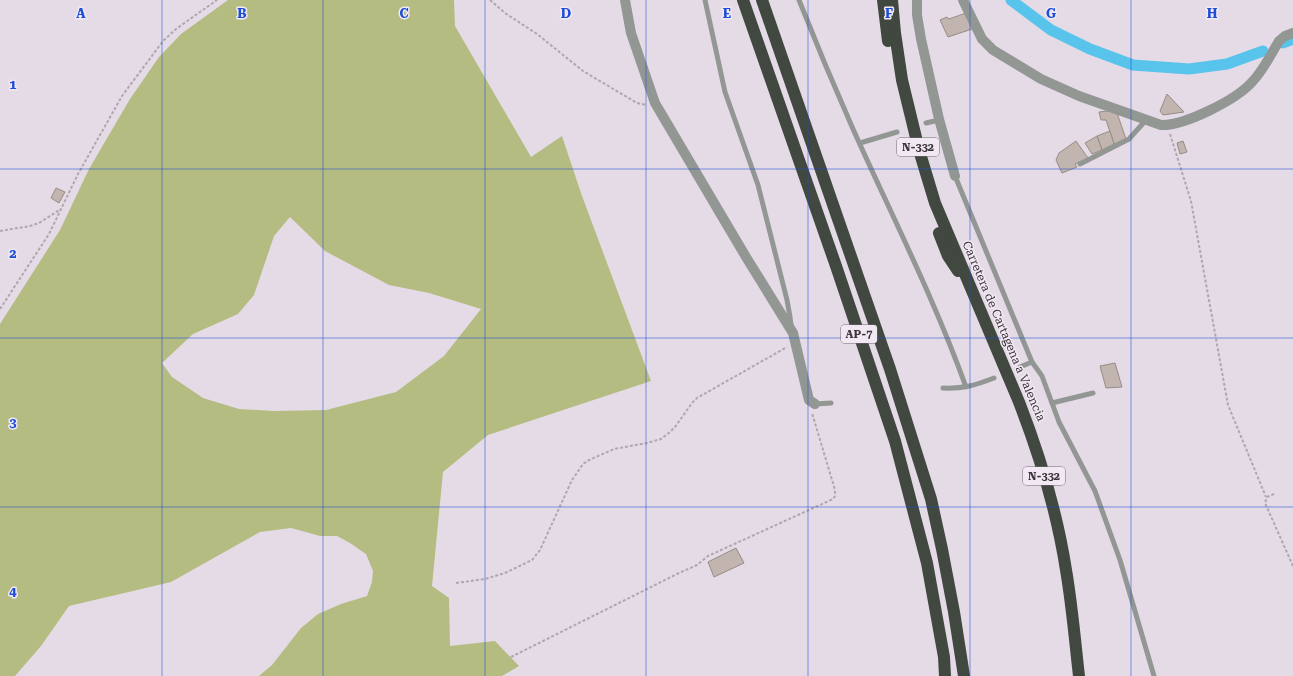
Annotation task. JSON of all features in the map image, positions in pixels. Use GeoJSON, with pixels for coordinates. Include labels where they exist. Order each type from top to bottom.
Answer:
{"type":"FeatureCollection","features":[{"type":"Feature","properties":{"kind":"highway","name":"AP-7"},"geometry":{"type":"LineString","coordinates":[[743,0],[836,266],[895,441],[927,563],[944,657],[945,676]]}},
{"type":"Feature","properties":{"kind":"highway","name":"AP-7"},"geometry":{"type":"LineString","coordinates":[[762,0],[890,369],[931,499],[954,612],[964,676]]}},
{"type":"Feature","properties":{"kind":"highway"},"geometry":{"type":"LineString","coordinates":[[884,0],[885,23],[892,65],[914,163],[948,256],[970,287]]}},
{"type":"Feature","properties":{"kind":"highway","name":"Carretera de Cartagena a Valencia"},"geometry":{"type":"LineString","coordinates":[[892,0],[902,80],[919,150],[935,203],[1019,402],[1049,493],[1066,570],[1079,676]]}},
{"type":"Feature","properties":{"kind":"street"},"geometry":{"type":"LineString","coordinates":[[625,0],[635,48],[655,103],[791,330],[810,400],[815,404]]}},
{"type":"Feature","properties":{"kind":"street"},"geometry":{"type":"LineString","coordinates":[[917,0],[917,15],[921,39],[939,120],[955,176]]}},
{"type":"Feature","properties":{"kind":"street"},"geometry":{"type":"LineString","coordinates":[[963,0],[982,39],[993,50],[1041,79],[1078,96],[1161,125],[1170,125],[1214,108],[1240,93],[1254,81],[1279,41],[1285,36],[1293,33]]}},
{"type":"Feature","properties":{"kind":"lane"},"geometry":{"type":"LineString","coordinates":[[704,0],[724,92],[762,201],[789,312],[791,330]]}},
{"type":"Feature","properties":{"kind":"lane"},"geometry":{"type":"LineString","coordinates":[[799,0],[860,143],[942,326],[966,387]]}},
{"type":"Feature","properties":{"kind":"lane"},"geometry":{"type":"LineString","coordinates":[[926,123],[939,120]]}},
{"type":"Feature","properties":{"kind":"lane"},"geometry":{"type":"LineString","coordinates":[[1080,164],[1129,139],[1146,120]]}},
{"type":"Feature","properties":{"kind":"lane"},"geometry":{"type":"LineString","coordinates":[[860,143],[897,132]]}},
{"type":"Feature","properties":{"kind":"lane"},"geometry":{"type":"LineString","coordinates":[[955,176],[1032,362],[1042,376],[1059,422],[1095,491],[1120,560],[1154,676]]}},
{"type":"Feature","properties":{"kind":"lane"},"geometry":{"type":"LineString","coordinates":[[1020,367],[1032,362]]}},
{"type":"Feature","properties":{"kind":"lane"},"geometry":{"type":"LineString","coordinates":[[943,388],[966,387],[994,378]]}},
{"type":"Feature","properties":{"kind":"lane"},"geometry":{"type":"LineString","coordinates":[[1052,403],[1093,392]]}},
{"type":"Feature","properties":{"kind":"lane"},"geometry":{"type":"LineString","coordinates":[[815,404],[831,403]]}},
{"type":"Feature","properties":{"kind":"path"},"geometry":{"type":"LineString","coordinates":[[0,309],[49,234],[78,174],[122,96],[154,52],[176,29],[217,0]]}},
{"type":"Feature","properties":{"kind":"path"},"geometry":{"type":"LineString","coordinates":[[490,0],[505,13],[537,34],[583,71],[637,102],[646,105],[655,103]]}},
{"type":"Feature","properties":{"kind":"path"},"geometry":{"type":"LineString","coordinates":[[1170,125],[1170,132],[1191,201],[1228,405],[1266,497]]}},
{"type":"Feature","properties":{"kind":"path"},"geometry":{"type":"LineString","coordinates":[[0,231],[34,225],[45,220],[62,208]]}},
{"type":"Feature","properties":{"kind":"path"},"geometry":{"type":"LineString","coordinates":[[456,583],[485,579],[505,573],[532,560],[540,550],[572,480],[583,464],[614,449],[661,439],[675,427],[697,398],[795,343]]}},
{"type":"Feature","properties":{"kind":"path"},"geometry":{"type":"LineString","coordinates":[[511,658],[691,568],[708,556],[833,499],[836,496],[835,490],[812,411],[815,404]]}},
{"type":"Feature","properties":{"kind":"path"},"geometry":{"type":"LineString","coordinates":[[1274,494],[1267,497],[1265,503],[1293,566]]}},
{"type":"Feature","properties":{"kind":"green space"},"geometry":{"type":"Polygon","coordinates":[[[228,0],[454,0],[455,26],[531,157],[562,136],[582,196],[651,381],[488,435],[443,472],[432,586],[449,598],[450,646],[495,641],[519,666],[502,676],[259,676],[272,665],[301,628],[318,614],[341,604],[367,596],[372,582],[373,571],[366,554],[350,543],[337,536],[320,536],[291,528],[260,532],[171,582],[69,606],[41,646],[15,676],[0,676],[0,324],[60,230],[89,169],[130,99],[159,57],[181,34],[228,0]],[[290,217],[274,236],[254,295],[238,314],[193,334],[162,363],[172,377],[203,398],[239,409],[274,411],[326,410],[396,392],[444,356],[481,309],[429,293],[389,285],[325,251],[290,217]]]}},
{"type":"Feature","properties":{"kind":"building"},"geometry":{"type":"Polygon","coordinates":[[[966,13],[972,29],[948,37],[940,20],[947,17],[949,19],[966,13]]]}},
{"type":"Feature","properties":{"kind":"building"},"geometry":{"type":"Polygon","coordinates":[[[1167,94],[1184,112],[1163,115],[1160,111],[1167,94]]]}},
{"type":"Feature","properties":{"kind":"building"},"geometry":{"type":"Polygon","coordinates":[[[1116,110],[1126,139],[1114,144],[1106,120],[1101,120],[1099,112],[1116,110]]]}},
{"type":"Feature","properties":{"kind":"building"},"geometry":{"type":"Polygon","coordinates":[[[1110,131],[1114,144],[1102,150],[1097,136],[1110,131]]]}},
{"type":"Feature","properties":{"kind":"building"},"geometry":{"type":"Polygon","coordinates":[[[1097,136],[1102,150],[1092,154],[1085,143],[1097,136]]]}},
{"type":"Feature","properties":{"kind":"building"},"geometry":{"type":"Polygon","coordinates":[[[1076,141],[1088,158],[1075,164],[1077,167],[1062,173],[1056,160],[1059,153],[1076,141]]]}},
{"type":"Feature","properties":{"kind":"building"},"geometry":{"type":"Polygon","coordinates":[[[1183,141],[1187,152],[1180,154],[1177,143],[1183,141]]]}},
{"type":"Feature","properties":{"kind":"building"},"geometry":{"type":"Polygon","coordinates":[[[56,188],[65,192],[59,203],[51,198],[56,188]]]}},
{"type":"Feature","properties":{"kind":"building"},"geometry":{"type":"Polygon","coordinates":[[[1115,363],[1122,387],[1106,388],[1100,366],[1115,363]]]}},
{"type":"Feature","properties":{"kind":"building"},"geometry":{"type":"Polygon","coordinates":[[[736,548],[744,563],[714,577],[708,562],[736,548]]]}},
{"type":"Feature","properties":{"kind":"waterway"},"geometry":{"type":"LineString","coordinates":[[1011,0],[1051,30],[1090,49],[1133,65],[1189,69],[1227,64],[1263,51]]}},
{"type":"Feature","properties":{"kind":"waterway"},"geometry":{"type":"LineString","coordinates":[[1283,43],[1293,39]]}}]}
